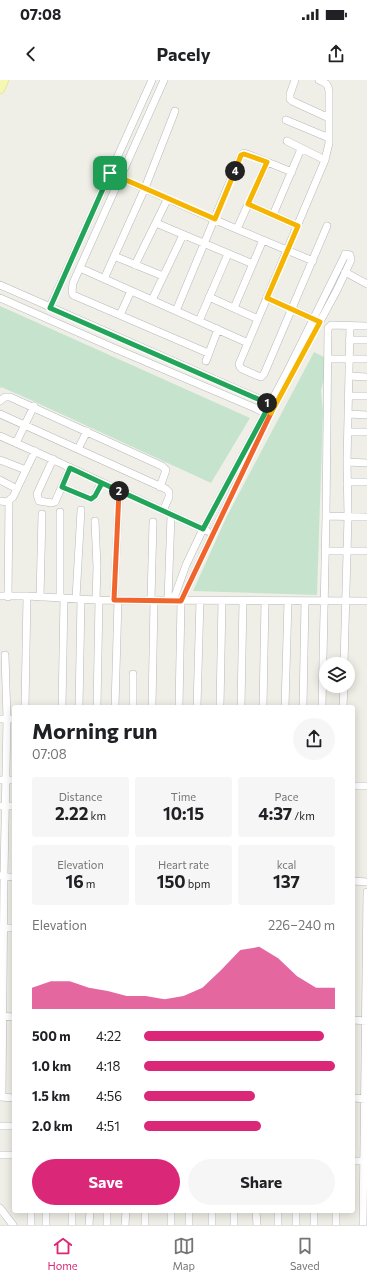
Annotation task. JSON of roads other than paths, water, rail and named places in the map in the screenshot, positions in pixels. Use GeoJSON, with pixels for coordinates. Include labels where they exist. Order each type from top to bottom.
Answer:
{"type":"FeatureCollection","features":[{"type":"Feature","properties":{"kind":"main road"},"geometry":{"type":"LineString","coordinates":[[0,89],[4,80]]}},
{"type":"Feature","properties":{"kind":"street"},"geometry":{"type":"LineString","coordinates":[[295,80],[290,94],[290,99],[329,118]]}},
{"type":"Feature","properties":{"kind":"street"},"geometry":{"type":"LineString","coordinates":[[319,80],[326,83],[328,86],[329,138],[327,153],[298,226],[248,343],[239,366],[242,369],[258,376],[263,376],[328,226]]}},
{"type":"Feature","properties":{"kind":"street"},"geometry":{"type":"LineString","coordinates":[[50,308],[151,81],[163,83],[80,268],[72,288],[73,295],[208,353]]}},
{"type":"Feature","properties":{"kind":"street"},"geometry":{"type":"LineString","coordinates":[[104,279],[145,188],[175,112]]}},
{"type":"Feature","properties":{"kind":"street"},"geometry":{"type":"LineString","coordinates":[[286,120],[329,138]]}},
{"type":"Feature","properties":{"kind":"street"},"geometry":{"type":"LineString","coordinates":[[287,141],[325,160]]}},
{"type":"Feature","properties":{"kind":"street"},"geometry":{"type":"LineString","coordinates":[[273,215],[301,149]]}},
{"type":"Feature","properties":{"kind":"street"},"geometry":{"type":"LineString","coordinates":[[176,310],[241,155],[247,154],[292,172]]}},
{"type":"Feature","properties":{"kind":"street"},"geometry":{"type":"LineString","coordinates":[[237,229],[267,162]]}},
{"type":"Feature","properties":{"kind":"street"},"geometry":{"type":"LineString","coordinates":[[110,173],[313,262]]}},
{"type":"Feature","properties":{"kind":"street"},"geometry":{"type":"LineString","coordinates":[[136,265],[168,198]]}},
{"type":"Feature","properties":{"kind":"street"},"geometry":{"type":"LineString","coordinates":[[248,204],[298,226]]}},
{"type":"Feature","properties":{"kind":"street"},"geometry":{"type":"LineString","coordinates":[[156,223],[253,264]]}},
{"type":"Feature","properties":{"kind":"street"},"geometry":{"type":"LineString","coordinates":[[152,300],[183,235]]}},
{"type":"Feature","properties":{"kind":"street"},"geometry":{"type":"LineString","coordinates":[[234,308],[263,240]]}},
{"type":"Feature","properties":{"kind":"street"},"geometry":{"type":"LineString","coordinates":[[199,321],[228,254]]}},
{"type":"Feature","properties":{"kind":"street"},"geometry":{"type":"LineString","coordinates":[[170,600],[203,529],[273,405],[317,320],[345,272],[351,257],[348,254],[345,254],[317,320]]}},
{"type":"Feature","properties":{"kind":"street"},"geometry":{"type":"LineString","coordinates":[[114,256],[163,276]]}},
{"type":"Feature","properties":{"kind":"street"},"geometry":{"type":"LineString","coordinates":[[80,268],[248,343]]}},
{"type":"Feature","properties":{"kind":"street"},"geometry":{"type":"LineString","coordinates":[[345,272],[366,281]]}},
{"type":"Feature","properties":{"kind":"street"},"geometry":{"type":"LineString","coordinates":[[0,286],[273,405]]}},
{"type":"Feature","properties":{"kind":"street"},"geometry":{"type":"LineString","coordinates":[[120,315],[131,291]]}},
{"type":"Feature","properties":{"kind":"street"},"geometry":{"type":"LineString","coordinates":[[210,297],[258,319]]}},
{"type":"Feature","properties":{"kind":"street"},"geometry":{"type":"LineString","coordinates":[[0,298],[204,386],[267,415]]}},
{"type":"Feature","properties":{"kind":"street"},"geometry":{"type":"LineString","coordinates":[[267,298],[317,320],[328,328]]}},
{"type":"Feature","properties":{"kind":"street"},"geometry":{"type":"LineString","coordinates":[[328,328],[331,325],[367,326]]}},
{"type":"Feature","properties":{"kind":"street"},"geometry":{"type":"LineString","coordinates":[[344,657],[348,516],[347,462],[350,326]]}},
{"type":"Feature","properties":{"kind":"street"},"geometry":{"type":"LineString","coordinates":[[322,705],[328,328]]}},
{"type":"Feature","properties":{"kind":"street"},"geometry":{"type":"LineString","coordinates":[[206,362],[218,329]]}},
{"type":"Feature","properties":{"kind":"street"},"geometry":{"type":"LineString","coordinates":[[349,340],[367,340]]}},
{"type":"Feature","properties":{"kind":"street"},"geometry":{"type":"LineString","coordinates":[[328,359],[367,359]]}},
{"type":"Feature","properties":{"kind":"street"},"geometry":{"type":"LineString","coordinates":[[349,376],[367,377]]}},
{"type":"Feature","properties":{"kind":"street"},"geometry":{"type":"LineString","coordinates":[[348,396],[367,396]]}},
{"type":"Feature","properties":{"kind":"street"},"geometry":{"type":"LineString","coordinates":[[0,401],[5,397],[10,397],[34,406],[164,468],[166,473],[160,487]]}},
{"type":"Feature","properties":{"kind":"street"},"geometry":{"type":"LineString","coordinates":[[16,443],[34,406]]}},
{"type":"Feature","properties":{"kind":"street"},"geometry":{"type":"LineString","coordinates":[[0,414],[166,489],[169,494],[163,512]]}},
{"type":"Feature","properties":{"kind":"street"},"geometry":{"type":"LineString","coordinates":[[348,414],[367,415]]}},
{"type":"Feature","properties":{"kind":"street"},"geometry":{"type":"LineString","coordinates":[[179,705],[181,601],[267,415]]}},
{"type":"Feature","properties":{"kind":"street"},"geometry":{"type":"LineString","coordinates":[[78,449],[87,431]]}},
{"type":"Feature","properties":{"kind":"street"},"geometry":{"type":"LineString","coordinates":[[348,432],[367,432]]}},
{"type":"Feature","properties":{"kind":"street"},"geometry":{"type":"LineString","coordinates":[[0,436],[53,459],[163,512],[213,534]]}},
{"type":"Feature","properties":{"kind":"street"},"geometry":{"type":"LineString","coordinates":[[8,596],[10,501],[13,498],[35,451]]}},
{"type":"Feature","properties":{"kind":"street"},"geometry":{"type":"LineString","coordinates":[[53,459],[37,494],[38,500],[42,503],[52,504],[56,499],[70,468]]}},
{"type":"Feature","properties":{"kind":"street"},"geometry":{"type":"LineString","coordinates":[[0,460],[26,470]]}},
{"type":"Feature","properties":{"kind":"street"},"geometry":{"type":"LineString","coordinates":[[347,462],[367,463]]}},
{"type":"Feature","properties":{"kind":"street"},"geometry":{"type":"LineString","coordinates":[[0,480],[17,488]]}},
{"type":"Feature","properties":{"kind":"street"},"geometry":{"type":"LineString","coordinates":[[347,482],[367,482]]}},
{"type":"Feature","properties":{"kind":"street"},"geometry":{"type":"LineString","coordinates":[[62,487],[91,499],[95,496],[102,483]]}},
{"type":"Feature","properties":{"kind":"street"},"geometry":{"type":"LineString","coordinates":[[115,705],[119,491]]}},
{"type":"Feature","properties":{"kind":"street"},"geometry":{"type":"LineString","coordinates":[[0,501],[10,501]]}},
{"type":"Feature","properties":{"kind":"street"},"geometry":{"type":"LineString","coordinates":[[79,705],[80,510]]}},
{"type":"Feature","properties":{"kind":"street"},"geometry":{"type":"LineString","coordinates":[[60,512],[62,705]]}},
{"type":"Feature","properties":{"kind":"street"},"geometry":{"type":"LineString","coordinates":[[40,597],[42,514]]}},
{"type":"Feature","properties":{"kind":"street"},"geometry":{"type":"LineString","coordinates":[[170,600],[171,515]]}},
{"type":"Feature","properties":{"kind":"street"},"geometry":{"type":"LineString","coordinates":[[326,516],[367,517]]}},
{"type":"Feature","properties":{"kind":"street"},"geometry":{"type":"LineString","coordinates":[[96,521],[98,600],[97,705]]}},
{"type":"Feature","properties":{"kind":"street"},"geometry":{"type":"LineString","coordinates":[[152,705],[153,522]]}},
{"type":"Feature","properties":{"kind":"street"},"geometry":{"type":"LineString","coordinates":[[325,551],[367,551]]}},
{"type":"Feature","properties":{"kind":"street"},"geometry":{"type":"LineString","coordinates":[[0,596],[79,598],[98,600],[367,601]]}},
{"type":"Feature","properties":{"kind":"street"},"geometry":{"type":"LineString","coordinates":[[25,705],[27,596]]}},
{"type":"Feature","properties":{"kind":"street"},"geometry":{"type":"LineString","coordinates":[[197,705],[200,600]]}},
{"type":"Feature","properties":{"kind":"street"},"geometry":{"type":"LineString","coordinates":[[220,705],[222,600]]}},
{"type":"Feature","properties":{"kind":"street"},"geometry":{"type":"LineString","coordinates":[[241,705],[242,600]]}},
{"type":"Feature","properties":{"kind":"street"},"geometry":{"type":"LineString","coordinates":[[263,705],[265,600]]}},
{"type":"Feature","properties":{"kind":"street"},"geometry":{"type":"LineString","coordinates":[[285,705],[288,601]]}},
{"type":"Feature","properties":{"kind":"street"},"geometry":{"type":"LineString","coordinates":[[303,705],[305,601]]}},
{"type":"Feature","properties":{"kind":"street"},"geometry":{"type":"LineString","coordinates":[[5,655],[7,780],[3,806],[1,1097],[12,1098]]}},
{"type":"Feature","properties":{"kind":"street"},"geometry":{"type":"LineString","coordinates":[[133,674],[133,705]]}},
{"type":"Feature","properties":{"kind":"street"},"geometry":{"type":"LineString","coordinates":[[343,705],[344,693]]}},
{"type":"Feature","properties":{"kind":"street"},"geometry":{"type":"LineString","coordinates":[[355,786],[367,786]]}},
{"type":"Feature","properties":{"kind":"street"},"geometry":{"type":"LineString","coordinates":[[2,876],[12,877]]}},
{"type":"Feature","properties":{"kind":"street"},"geometry":{"type":"LineString","coordinates":[[355,881],[367,882]]}},
{"type":"Feature","properties":{"kind":"street"},"geometry":{"type":"LineString","coordinates":[[363,1225],[366,1161],[367,892]]}},
{"type":"Feature","properties":{"kind":"street"},"geometry":{"type":"LineString","coordinates":[[2,1016],[12,1017]]}},
{"type":"Feature","properties":{"kind":"street"},"geometry":{"type":"LineString","coordinates":[[355,1020],[366,1020]]}},
{"type":"Feature","properties":{"kind":"street"},"geometry":{"type":"LineString","coordinates":[[355,1098],[366,1099]]}},
{"type":"Feature","properties":{"kind":"street"},"geometry":{"type":"LineString","coordinates":[[0,1126],[12,1126]]}},
{"type":"Feature","properties":{"kind":"street"},"geometry":{"type":"LineString","coordinates":[[0,1155],[12,1155]]}},
{"type":"Feature","properties":{"kind":"street"},"geometry":{"type":"LineString","coordinates":[[355,1161],[366,1161]]}},
{"type":"Feature","properties":{"kind":"street"},"geometry":{"type":"LineString","coordinates":[[0,1208],[13,1225]]}},
{"type":"Feature","properties":{"kind":"street"},"geometry":{"type":"LineString","coordinates":[[31,1213],[31,1225]]}},
{"type":"Feature","properties":{"kind":"street"},"geometry":{"type":"LineString","coordinates":[[46,1213],[46,1225]]}},
{"type":"Feature","properties":{"kind":"street"},"geometry":{"type":"LineString","coordinates":[[72,1213],[72,1225]]}},
{"type":"Feature","properties":{"kind":"street"},"geometry":{"type":"LineString","coordinates":[[89,1225],[90,1213]]}},
{"type":"Feature","properties":{"kind":"street"},"geometry":{"type":"LineString","coordinates":[[107,1213],[107,1225]]}},
{"type":"Feature","properties":{"kind":"street"},"geometry":{"type":"LineString","coordinates":[[125,1225],[126,1213]]}},
{"type":"Feature","properties":{"kind":"street"},"geometry":{"type":"LineString","coordinates":[[145,1213],[145,1225]]}},
{"type":"Feature","properties":{"kind":"street"},"geometry":{"type":"LineString","coordinates":[[171,1213],[171,1225]]}},
{"type":"Feature","properties":{"kind":"street"},"geometry":{"type":"LineString","coordinates":[[189,1213],[189,1225]]}},
{"type":"Feature","properties":{"kind":"street"},"geometry":{"type":"LineString","coordinates":[[212,1213],[212,1225]]}},
{"type":"Feature","properties":{"kind":"street"},"geometry":{"type":"LineString","coordinates":[[234,1213],[234,1225]]}},
{"type":"Feature","properties":{"kind":"street"},"geometry":{"type":"LineString","coordinates":[[256,1213],[256,1225]]}},
{"type":"Feature","properties":{"kind":"street"},"geometry":{"type":"LineString","coordinates":[[278,1213],[278,1225]]}},
{"type":"Feature","properties":{"kind":"street"},"geometry":{"type":"LineString","coordinates":[[296,1213],[296,1225]]}},
{"type":"Feature","properties":{"kind":"street"},"geometry":{"type":"LineString","coordinates":[[314,1213],[314,1225]]}},
{"type":"Feature","properties":{"kind":"street"},"geometry":{"type":"LineString","coordinates":[[336,1213],[336,1225]]}}]}
